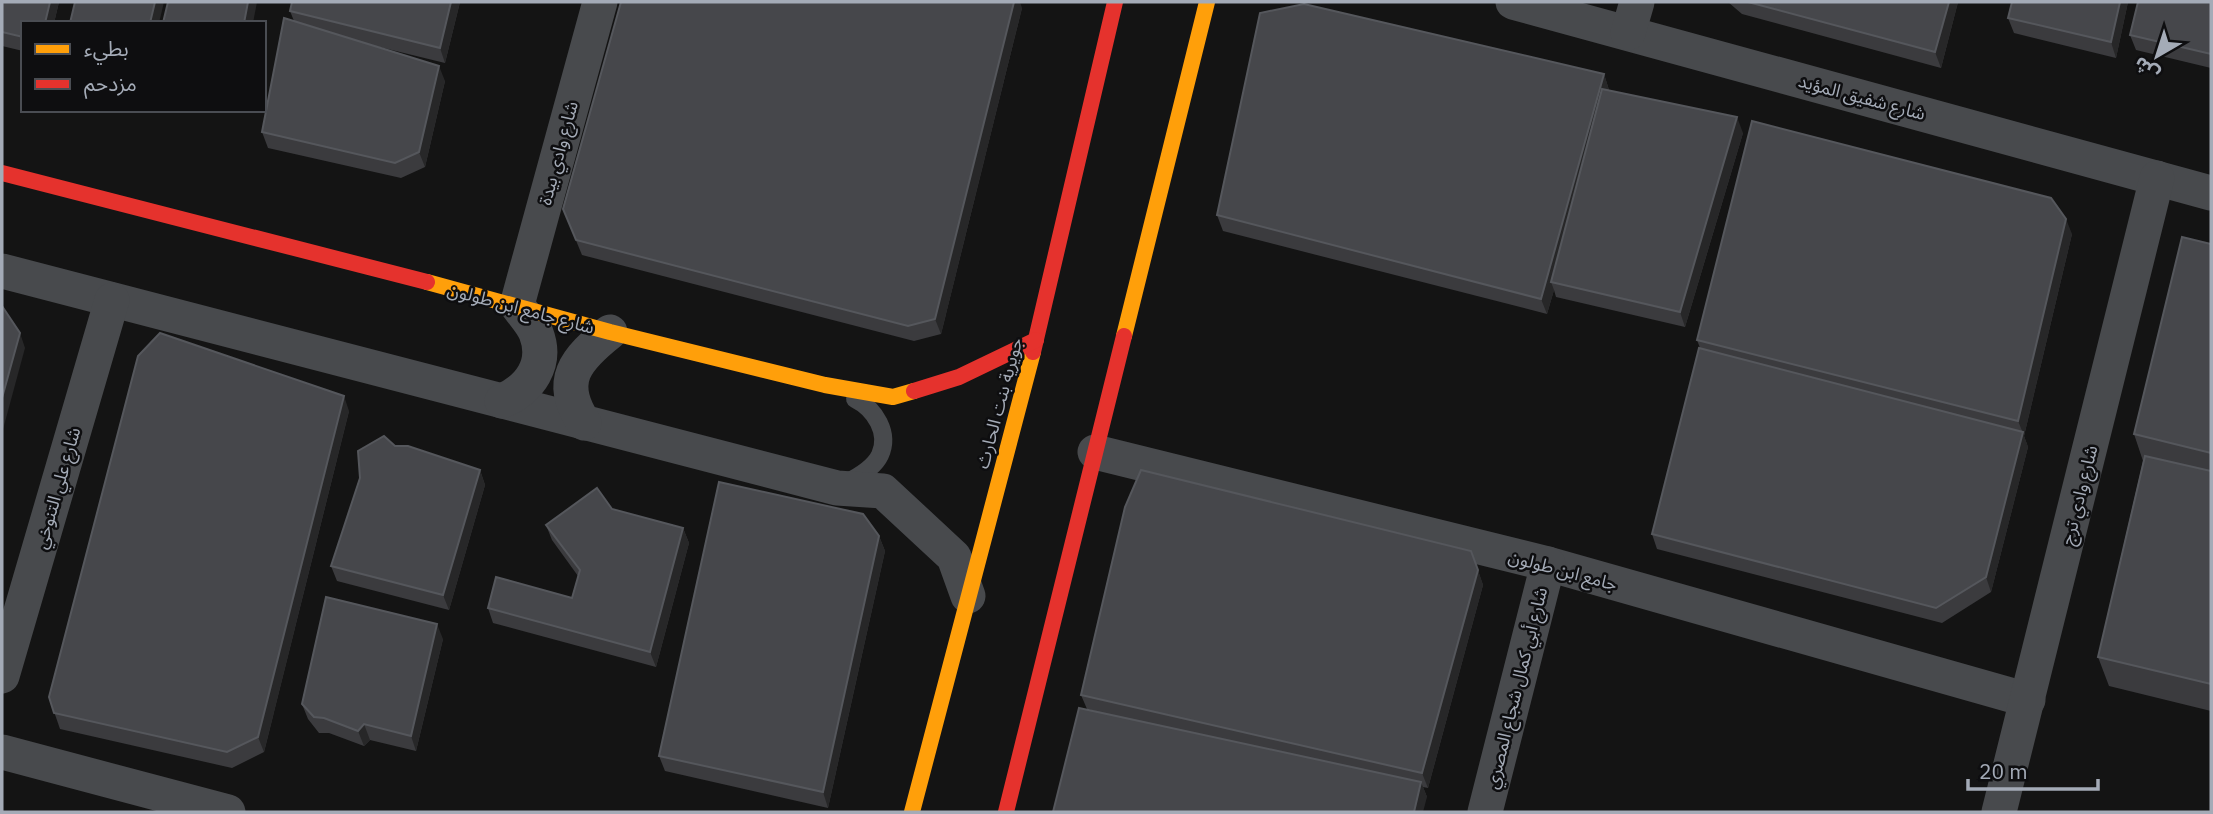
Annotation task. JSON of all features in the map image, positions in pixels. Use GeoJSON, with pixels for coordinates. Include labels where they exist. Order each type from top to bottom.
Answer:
{"type":"FeatureCollection","features":[{"type":"Feature","properties":{"kind":"street","name":"شارع وادي بيدة"},"geometry":{"type":"LineString","coordinates":[[517,305],[600,2]]}},
{"type":"Feature","properties":{"kind":"street","name":"جويرية بنت الحارث"},"geometry":{"type":"LineString","coordinates":[[912,812],[1036,340],[1115,2]]}},
{"type":"Feature","properties":{"kind":"street"},"geometry":{"type":"LineString","coordinates":[[1006,812],[1207,2]]}},
{"type":"Feature","properties":{"kind":"street","name":"شارع شفيق المؤيد"},"geometry":{"type":"LineString","coordinates":[[1513,2],[1632,17],[2211,193]]}},
{"type":"Feature","properties":{"kind":"street","name":"شارع جامع ابن طولون"},"geometry":{"type":"LineString","coordinates":[[2,173],[517,305],[610,332],[825,385],[893,397],[959,377],[1036,340]]}},
{"type":"Feature","properties":{"kind":"street","name":"شارع وادي ترج"},"geometry":{"type":"LineString","coordinates":[[1999,812],[2157,178]]}},
{"type":"Feature","properties":{"kind":"street"},"geometry":{"type":"LineString","coordinates":[[2,271],[837,488],[883,491],[954,557],[968,597]]}},
{"type":"Feature","properties":{"kind":"street","name":"شارع علي التنوخي"},"geometry":{"type":"LineString","coordinates":[[2,676],[111,300]]}},
{"type":"Feature","properties":{"kind":"street"},"geometry":{"type":"LineString","coordinates":[[502,401],[524,388],[532,380],[540,363],[536,331],[517,305]]}},
{"type":"Feature","properties":{"kind":"street"},"geometry":{"type":"LineString","coordinates":[[584,423],[572,399],[572,370],[581,357],[610,332]]}},
{"type":"Feature","properties":{"kind":"street","name":"جامع ابن طولون"},"geometry":{"type":"LineString","coordinates":[[1095,453],[1548,564],[2028,700]]}},
{"type":"Feature","properties":{"kind":"street","name":"شارع أبي كمال شجاع المصري"},"geometry":{"type":"LineString","coordinates":[[1485,812],[1548,564]]}},
{"type":"Feature","properties":{"kind":"street"},"geometry":{"type":"LineString","coordinates":[[2,752],[228,812]]}},
{"type":"Feature","properties":{"kind":"lane"},"geometry":{"type":"LineString","coordinates":[[825,385],[866,405],[876,415],[882,432],[880,454],[863,474],[837,488]]}},
{"type":"Feature","properties":{"kind":"building"},"geometry":{"type":"Polygon","coordinates":[[[2,2],[50,2],[45,21],[21,21],[21,37],[2,32],[2,2]]]}},
{"type":"Feature","properties":{"kind":"building"},"geometry":{"type":"Polygon","coordinates":[[[75,2],[155,2],[150,21],[70,21],[75,2]]]}},
{"type":"Feature","properties":{"kind":"building"},"geometry":{"type":"Polygon","coordinates":[[[168,2],[248,2],[244,21],[163,21],[168,2]]]}},
{"type":"Feature","properties":{"kind":"building"},"geometry":{"type":"Polygon","coordinates":[[[292,2],[451,2],[440,48],[290,11],[292,2]]]}},
{"type":"Feature","properties":{"kind":"building"},"geometry":{"type":"Polygon","coordinates":[[[621,2],[1014,2],[935,319],[908,326],[576,240],[563,209],[621,2]]]}},
{"type":"Feature","properties":{"kind":"building"},"geometry":{"type":"Polygon","coordinates":[[[1748,2],[1949,2],[1935,52],[1748,2]]]}},
{"type":"Feature","properties":{"kind":"building"},"geometry":{"type":"Polygon","coordinates":[[[2012,2],[2120,2],[2111,42],[2008,18],[2012,2]]]}},
{"type":"Feature","properties":{"kind":"building"},"geometry":{"type":"Polygon","coordinates":[[[2138,2],[2211,2],[2211,54],[2130,35],[2138,2]]]}},
{"type":"Feature","properties":{"kind":"building"},"geometry":{"type":"Polygon","coordinates":[[[1304,4],[1604,74],[1541,299],[1217,215],[1260,13],[1304,4]]]}},
{"type":"Feature","properties":{"kind":"building"},"geometry":{"type":"Polygon","coordinates":[[[284,18],[439,66],[419,152],[395,163],[262,132],[284,18]]]}},
{"type":"Feature","properties":{"kind":"building"},"geometry":{"type":"Polygon","coordinates":[[[1602,89],[1737,117],[1680,312],[1551,282],[1602,89]]]}},
{"type":"Feature","properties":{"kind":"building"},"geometry":{"type":"Polygon","coordinates":[[[1752,121],[2051,198],[2066,219],[2018,421],[1697,340],[1752,121]]]}},
{"type":"Feature","properties":{"kind":"building"},"geometry":{"type":"Polygon","coordinates":[[[2182,237],[2211,244],[2211,453],[2134,434],[2182,237]]]}},
{"type":"Feature","properties":{"kind":"building"},"geometry":{"type":"Polygon","coordinates":[[[2,306],[20,333],[2,398],[2,306]]]}},
{"type":"Feature","properties":{"kind":"building"},"geometry":{"type":"Polygon","coordinates":[[[160,333],[344,396],[258,737],[227,752],[54,713],[49,697],[138,356],[160,333]]]}},
{"type":"Feature","properties":{"kind":"building"},"geometry":{"type":"Polygon","coordinates":[[[1699,348],[2023,432],[1986,577],[1936,608],[1652,534],[1699,348]]]}},
{"type":"Feature","properties":{"kind":"building"},"geometry":{"type":"Polygon","coordinates":[[[384,436],[395,446],[408,446],[480,470],[443,595],[331,566],[360,478],[358,451],[384,436]]]}},
{"type":"Feature","properties":{"kind":"building"},"geometry":{"type":"Polygon","coordinates":[[[2145,456],[2211,471],[2211,684],[2098,657],[2145,456]]]}},
{"type":"Feature","properties":{"kind":"building"},"geometry":{"type":"Polygon","coordinates":[[[1141,470],[1471,551],[1478,570],[1422,773],[1081,695],[1125,507],[1141,470]]]}},
{"type":"Feature","properties":{"kind":"building"},"geometry":{"type":"Polygon","coordinates":[[[719,482],[863,514],[879,536],[823,792],[659,756],[719,482]]]}},
{"type":"Feature","properties":{"kind":"building"},"geometry":{"type":"Polygon","coordinates":[[[597,488],[612,509],[683,528],[650,652],[488,608],[496,577],[572,598],[580,570],[546,525],[597,488]]]}},
{"type":"Feature","properties":{"kind":"building"},"geometry":{"type":"Polygon","coordinates":[[[326,597],[437,624],[411,736],[364,724],[358,731],[314,717],[302,704],[326,597]]]}},
{"type":"Feature","properties":{"kind":"building"},"geometry":{"type":"Polygon","coordinates":[[[1079,708],[1421,782],[1414,812],[1053,812],[1079,708]]]}},
{"type":"Feature","properties":{"kind":"traffic: slow"},"geometry":{"type":"LineString","coordinates":[[1124,336],[1207,2]]}},
{"type":"Feature","properties":{"kind":"traffic: slow"},"geometry":{"type":"LineString","coordinates":[[427,282],[610,332],[825,385],[893,397],[914,391]]}},
{"type":"Feature","properties":{"kind":"traffic: slow"},"geometry":{"type":"LineString","coordinates":[[912,812],[1033,352]]}},
{"type":"Feature","properties":{"kind":"traffic: jam"},"geometry":{"type":"LineString","coordinates":[[1033,352],[1115,2]]}},
{"type":"Feature","properties":{"kind":"traffic: jam"},"geometry":{"type":"LineString","coordinates":[[2,173],[427,282]]}},
{"type":"Feature","properties":{"kind":"traffic: jam"},"geometry":{"type":"LineString","coordinates":[[1006,812],[1124,336]]}},
{"type":"Feature","properties":{"kind":"traffic: jam"},"geometry":{"type":"LineString","coordinates":[[914,391],[959,377],[1036,340]]}}]}
